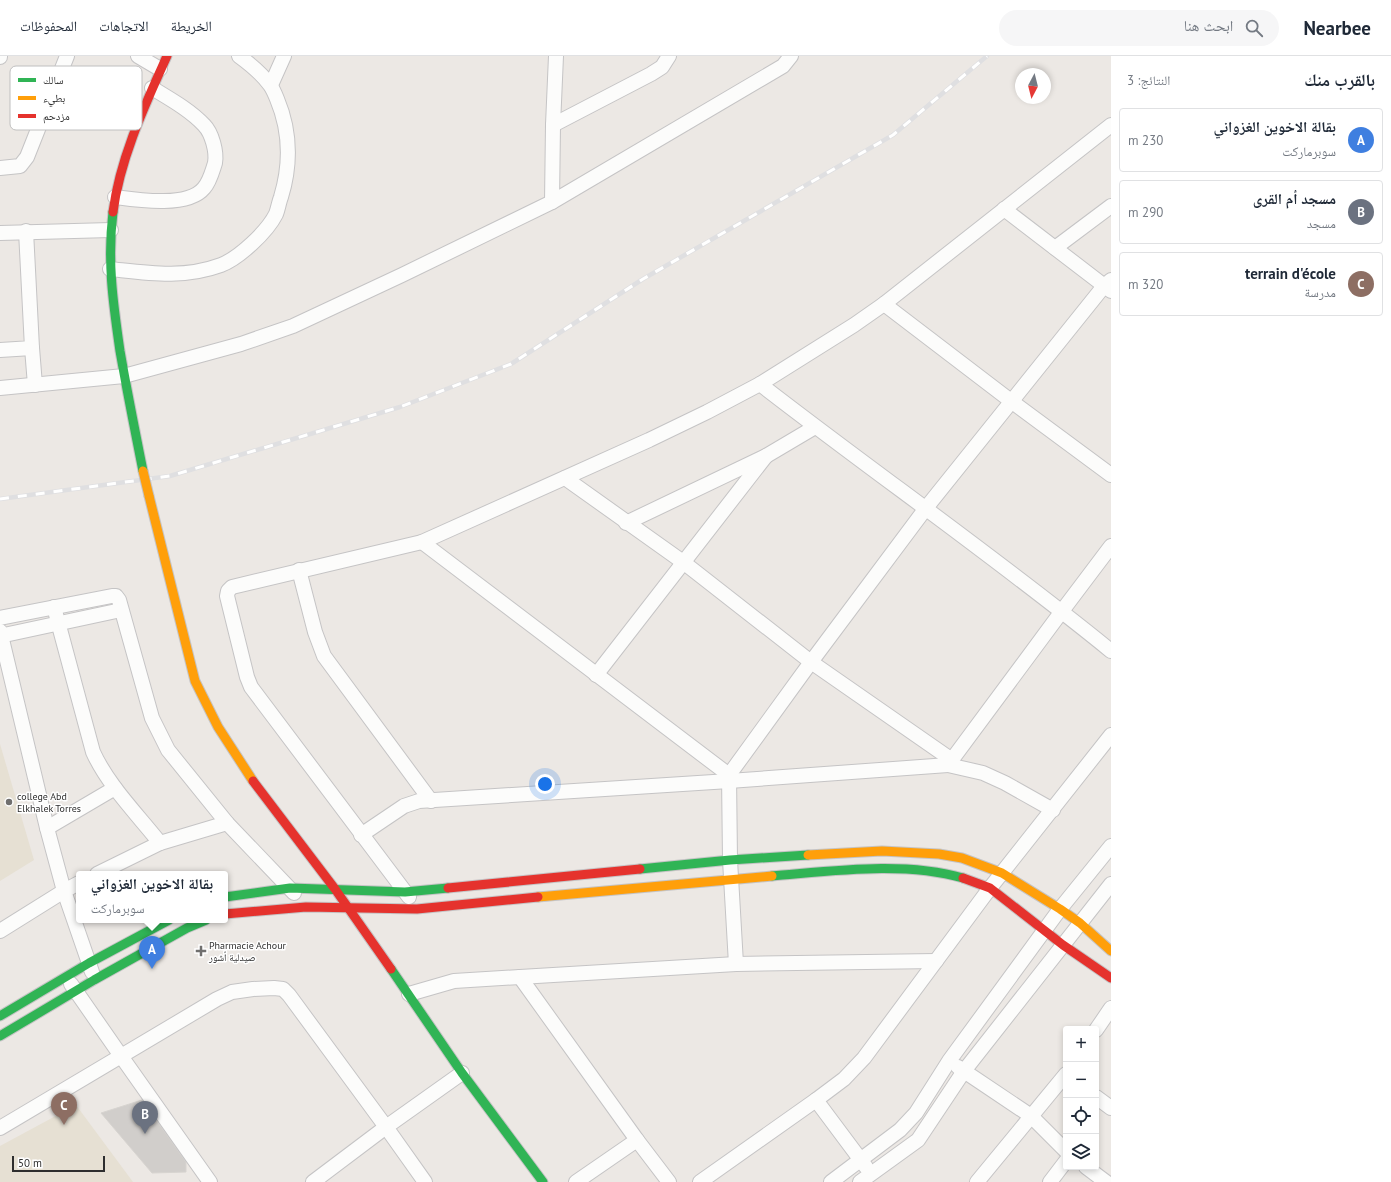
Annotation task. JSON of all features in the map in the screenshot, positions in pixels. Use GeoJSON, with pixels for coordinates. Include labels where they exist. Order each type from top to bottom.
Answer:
{"type":"FeatureCollection","features":[{"type":"Feature","properties":{"kind":"street"},"geometry":{"type":"LineString","coordinates":[[63,66],[67,56]]}},
{"type":"Feature","properties":{"kind":"street"},"geometry":{"type":"LineString","coordinates":[[138,56],[160,69]]}},
{"type":"Feature","properties":{"kind":"street"},"geometry":{"type":"LineString","coordinates":[[142,112],[167,56]]}},
{"type":"Feature","properties":{"kind":"street"},"geometry":{"type":"LineString","coordinates":[[110,269],[163,275],[197,272],[222,265],[246,250],[266,229],[276,214],[285,183],[288,147],[284,114],[271,85],[251,65],[239,56]]}},
{"type":"Feature","properties":{"kind":"street"},"geometry":{"type":"LineString","coordinates":[[271,85],[284,56]]}},
{"type":"Feature","properties":{"kind":"street"},"geometry":{"type":"LineString","coordinates":[[552,202],[556,56]]}},
{"type":"Feature","properties":{"kind":"street"},"geometry":{"type":"LineString","coordinates":[[553,125],[651,74],[662,67],[669,56]]}},
{"type":"Feature","properties":{"kind":"street"},"geometry":{"type":"LineString","coordinates":[[0,388],[124,376],[241,344],[293,326],[416,269],[552,202],[783,66],[791,56]]}},
{"type":"Feature","properties":{"kind":"street"},"geometry":{"type":"LineString","coordinates":[[115,197],[151,202],[174,200],[191,196],[203,189],[211,176],[216,159],[213,141],[206,126],[193,115],[152,88]]}},
{"type":"Feature","properties":{"kind":"street"},"geometry":{"type":"LineString","coordinates":[[417,909],[251,687],[247,677],[227,596],[228,591],[232,587],[299,570],[422,542],[649,440],[707,412],[760,384],[854,325],[884,304],[1004,208],[1111,126]]}},
{"type":"Feature","properties":{"kind":"street"},"geometry":{"type":"LineString","coordinates":[[0,168],[20,166],[27,157],[38,130]]}},
{"type":"Feature","properties":{"kind":"street"},"geometry":{"type":"LineString","coordinates":[[136,130],[115,197],[111,230],[110,269],[114,311],[124,376],[143,471],[195,681],[218,727],[245,770],[285,825],[336,889],[348,909],[409,994],[462,1073],[543,1182]]}},
{"type":"Feature","properties":{"kind":"street"},"geometry":{"type":"LineString","coordinates":[[1055,248],[1111,206]]}},
{"type":"Feature","properties":{"kind":"street"},"geometry":{"type":"LineString","coordinates":[[736,964],[730,860],[729,778],[811,662],[926,508],[1011,401],[1109,286],[1055,248],[1004,208]]}},
{"type":"Feature","properties":{"kind":"street"},"geometry":{"type":"LineString","coordinates":[[0,233],[111,230]]}},
{"type":"Feature","properties":{"kind":"street"},"geometry":{"type":"LineString","coordinates":[[26,232],[35,385]]}},
{"type":"Feature","properties":{"kind":"street"},"geometry":{"type":"LineString","coordinates":[[884,304],[1111,475]]}},
{"type":"Feature","properties":{"kind":"street"},"geometry":{"type":"LineString","coordinates":[[0,350],[32,348]]}},
{"type":"Feature","properties":{"kind":"street"},"geometry":{"type":"LineString","coordinates":[[760,384],[815,427],[926,508],[1062,611],[1111,652]]}},
{"type":"Feature","properties":{"kind":"street"},"geometry":{"type":"LineString","coordinates":[[626,522],[766,456],[815,427]]}},
{"type":"Feature","properties":{"kind":"street"},"geometry":{"type":"LineString","coordinates":[[596,675],[766,456]]}},
{"type":"Feature","properties":{"kind":"street"},"geometry":{"type":"LineString","coordinates":[[565,478],[683,562],[811,662],[950,763],[983,773],[1005,783],[1053,810]]}},
{"type":"Feature","properties":{"kind":"street"},"geometry":{"type":"LineString","coordinates":[[422,542],[729,778]]}},
{"type":"Feature","properties":{"kind":"street"},"geometry":{"type":"LineString","coordinates":[[361,835],[411,803],[729,778],[950,763],[1111,546]]}},
{"type":"Feature","properties":{"kind":"street"},"geometry":{"type":"LineString","coordinates":[[299,570],[315,632],[324,656],[431,801]]}},
{"type":"Feature","properties":{"kind":"street"},"geometry":{"type":"LineString","coordinates":[[0,618],[116,596],[119,600],[152,718],[168,750],[227,823],[290,888],[306,907]]}},
{"type":"Feature","properties":{"kind":"street"},"geometry":{"type":"LineString","coordinates":[[54,607],[93,752],[98,764],[115,788],[160,843]]}},
{"type":"Feature","properties":{"kind":"street"},"geometry":{"type":"LineString","coordinates":[[94,980],[64,891],[47,828],[0,634],[58,624],[121,610]]}},
{"type":"Feature","properties":{"kind":"street"},"geometry":{"type":"LineString","coordinates":[[700,1182],[844,1079],[864,1058],[990,888],[1111,735]]}},
{"type":"Feature","properties":{"kind":"street"},"geometry":{"type":"LineString","coordinates":[[47,828],[115,788]]}},
{"type":"Feature","properties":{"kind":"street"},"geometry":{"type":"LineString","coordinates":[[103,871],[160,843],[227,823]]}},
{"type":"Feature","properties":{"kind":"street"},"geometry":{"type":"LineString","coordinates":[[831,1182],[900,1130],[916,1113],[949,1061],[1060,909],[1111,846]]}},
{"type":"Feature","properties":{"kind":"street"},"geometry":{"type":"LineString","coordinates":[[228,897],[290,888],[405,892],[730,860],[882,851],[916,852],[962,858],[1002,873],[1080,923],[1111,951]]}},
{"type":"Feature","properties":{"kind":"street"},"geometry":{"type":"LineString","coordinates":[[228,914],[306,907],[348,909],[417,909],[731,879],[862,869],[912,870],[946,873],[971,880],[990,888],[1045,931],[1111,978]]}},
{"type":"Feature","properties":{"kind":"street"},"geometry":{"type":"LineString","coordinates":[[816,1100],[861,1160],[866,1178],[918,1140],[964,1071],[1111,884]]}},
{"type":"Feature","properties":{"kind":"street"},"geometry":{"type":"LineString","coordinates":[[0,931],[76,885]]}},
{"type":"Feature","properties":{"kind":"street"},"geometry":{"type":"LineString","coordinates":[[0,1016],[89,963],[163,923]]}},
{"type":"Feature","properties":{"kind":"street"},"geometry":{"type":"LineString","coordinates":[[0,1036],[94,980],[187,928],[199,923]]}},
{"type":"Feature","properties":{"kind":"street"},"geometry":{"type":"LineString","coordinates":[[409,994],[454,981],[736,964],[936,961]]}},
{"type":"Feature","properties":{"kind":"street"},"geometry":{"type":"LineString","coordinates":[[66,977],[210,1182]]}},
{"type":"Feature","properties":{"kind":"street"},"geometry":{"type":"LineString","coordinates":[[520,977],[669,1182]]}},
{"type":"Feature","properties":{"kind":"street"},"geometry":{"type":"LineString","coordinates":[[0,1128],[217,999],[232,992],[274,988],[283,990],[289,995],[425,1182]]}},
{"type":"Feature","properties":{"kind":"street"},"geometry":{"type":"LineString","coordinates":[[1099,1026],[1111,1008]]}},
{"type":"Feature","properties":{"kind":"street"},"geometry":{"type":"LineString","coordinates":[[949,1061],[1031,1116],[1063,1148]]}},
{"type":"Feature","properties":{"kind":"street"},"geometry":{"type":"LineString","coordinates":[[313,1182],[386,1127],[462,1073]]}},
{"type":"Feature","properties":{"kind":"street"},"geometry":{"type":"LineString","coordinates":[[977,1182],[1063,1078]]}},
{"type":"Feature","properties":{"kind":"street"},"geometry":{"type":"LineString","coordinates":[[1098,1098],[1111,1108]]}},
{"type":"Feature","properties":{"kind":"street"},"geometry":{"type":"LineString","coordinates":[[576,1182],[637,1140]]}},
{"type":"Feature","properties":{"kind":"street"},"geometry":{"type":"LineString","coordinates":[[1050,1182],[1063,1165]]}},
{"type":"Feature","properties":{"kind":"street"},"geometry":{"type":"LineString","coordinates":[[1090,1170],[1106,1182]]}},
{"type":"Feature","properties":{"kind":"shaded area","name":"college Abd Elkhalek Torres"},"geometry":{"type":"Polygon","coordinates":[[[0,744],[34,860],[0,881],[0,744]]]}},
{"type":"Feature","properties":{"kind":"shaded area"},"geometry":{"type":"Polygon","coordinates":[[[76,1105],[133,1182],[0,1182],[0,1146],[76,1105]]]}},
{"type":"Feature","properties":{"kind":"building"},"geometry":{"type":"Polygon","coordinates":[[[142,1100],[186,1162],[186,1172],[152,1173],[101,1113],[142,1100]]]}},
{"type":"Feature","properties":{"kind":"railway"},"geometry":{"type":"LineString","coordinates":[[0,499],[170,476],[400,407],[511,364],[643,279],[893,135],[987,56]]}},
{"type":"Feature","properties":{"kind":"traffic: fast"},"geometry":{"type":"LineString","coordinates":[[113,212],[111,230],[111,264],[115,316],[120,351],[143,471]]}},
{"type":"Feature","properties":{"kind":"traffic: fast"},"geometry":{"type":"LineString","coordinates":[[640,869],[730,860],[808,855]]}},
{"type":"Feature","properties":{"kind":"traffic: fast"},"geometry":{"type":"LineString","coordinates":[[772,876],[844,870],[893,869],[917,870],[963,878]]}},
{"type":"Feature","properties":{"kind":"traffic: fast"},"geometry":{"type":"LineString","coordinates":[[228,897],[290,888],[405,892],[448,888]]}},
{"type":"Feature","properties":{"kind":"traffic: fast"},"geometry":{"type":"LineString","coordinates":[[0,1016],[89,963],[163,923]]}},
{"type":"Feature","properties":{"kind":"traffic: fast"},"geometry":{"type":"LineString","coordinates":[[0,1036],[94,980],[187,928],[199,923]]}},
{"type":"Feature","properties":{"kind":"traffic: fast"},"geometry":{"type":"LineString","coordinates":[[391,969],[462,1073],[543,1182]]}},
{"type":"Feature","properties":{"kind":"traffic: slow"},"geometry":{"type":"LineString","coordinates":[[143,471],[149,496]]}},
{"type":"Feature","properties":{"kind":"traffic: slow"},"geometry":{"type":"LineString","coordinates":[[149,496],[195,681],[218,727],[253,781]]}},
{"type":"Feature","properties":{"kind":"traffic: slow"},"geometry":{"type":"LineString","coordinates":[[808,855],[882,851],[939,854],[962,858],[1002,873],[1060,909],[1080,923],[1111,951]]}},
{"type":"Feature","properties":{"kind":"traffic: slow"},"geometry":{"type":"LineString","coordinates":[[538,897],[772,876]]}},
{"type":"Feature","properties":{"kind":"traffic: jam"},"geometry":{"type":"LineString","coordinates":[[142,113],[167,56]]}},
{"type":"Feature","properties":{"kind":"traffic: jam"},"geometry":{"type":"LineString","coordinates":[[113,212],[121,172],[135,130]]}},
{"type":"Feature","properties":{"kind":"traffic: jam"},"geometry":{"type":"LineString","coordinates":[[253,781],[335,889],[391,969]]}},
{"type":"Feature","properties":{"kind":"traffic: jam"},"geometry":{"type":"LineString","coordinates":[[448,888],[640,869]]}},
{"type":"Feature","properties":{"kind":"traffic: jam"},"geometry":{"type":"LineString","coordinates":[[963,878],[990,888],[1063,945],[1111,978]]}},
{"type":"Feature","properties":{"kind":"traffic: jam"},"geometry":{"type":"LineString","coordinates":[[228,914],[306,907],[417,909],[538,897]]}},
{"type":"Feature","properties":{"kind":"place","name":"college Abd Elkhalek Torres"},"geometry":{"type":"Point","coordinates":[9,802]}},
{"type":"Feature","properties":{"kind":"place","name":"Pharmacie Achour صيدلية أشور"},"geometry":{"type":"Point","coordinates":[201,951]}},
{"type":"Feature","properties":{"kind":"place","name":"بقالة الاخوين الغزواني"},"geometry":{"type":"Point","coordinates":[152,969]}},
{"type":"Feature","properties":{"kind":"place","name":"terrain d'école"},"geometry":{"type":"Point","coordinates":[64,1125]}},
{"type":"Feature","properties":{"kind":"place","name":"مسجد أم القرى"},"geometry":{"type":"Point","coordinates":[145,1134]}}]}
